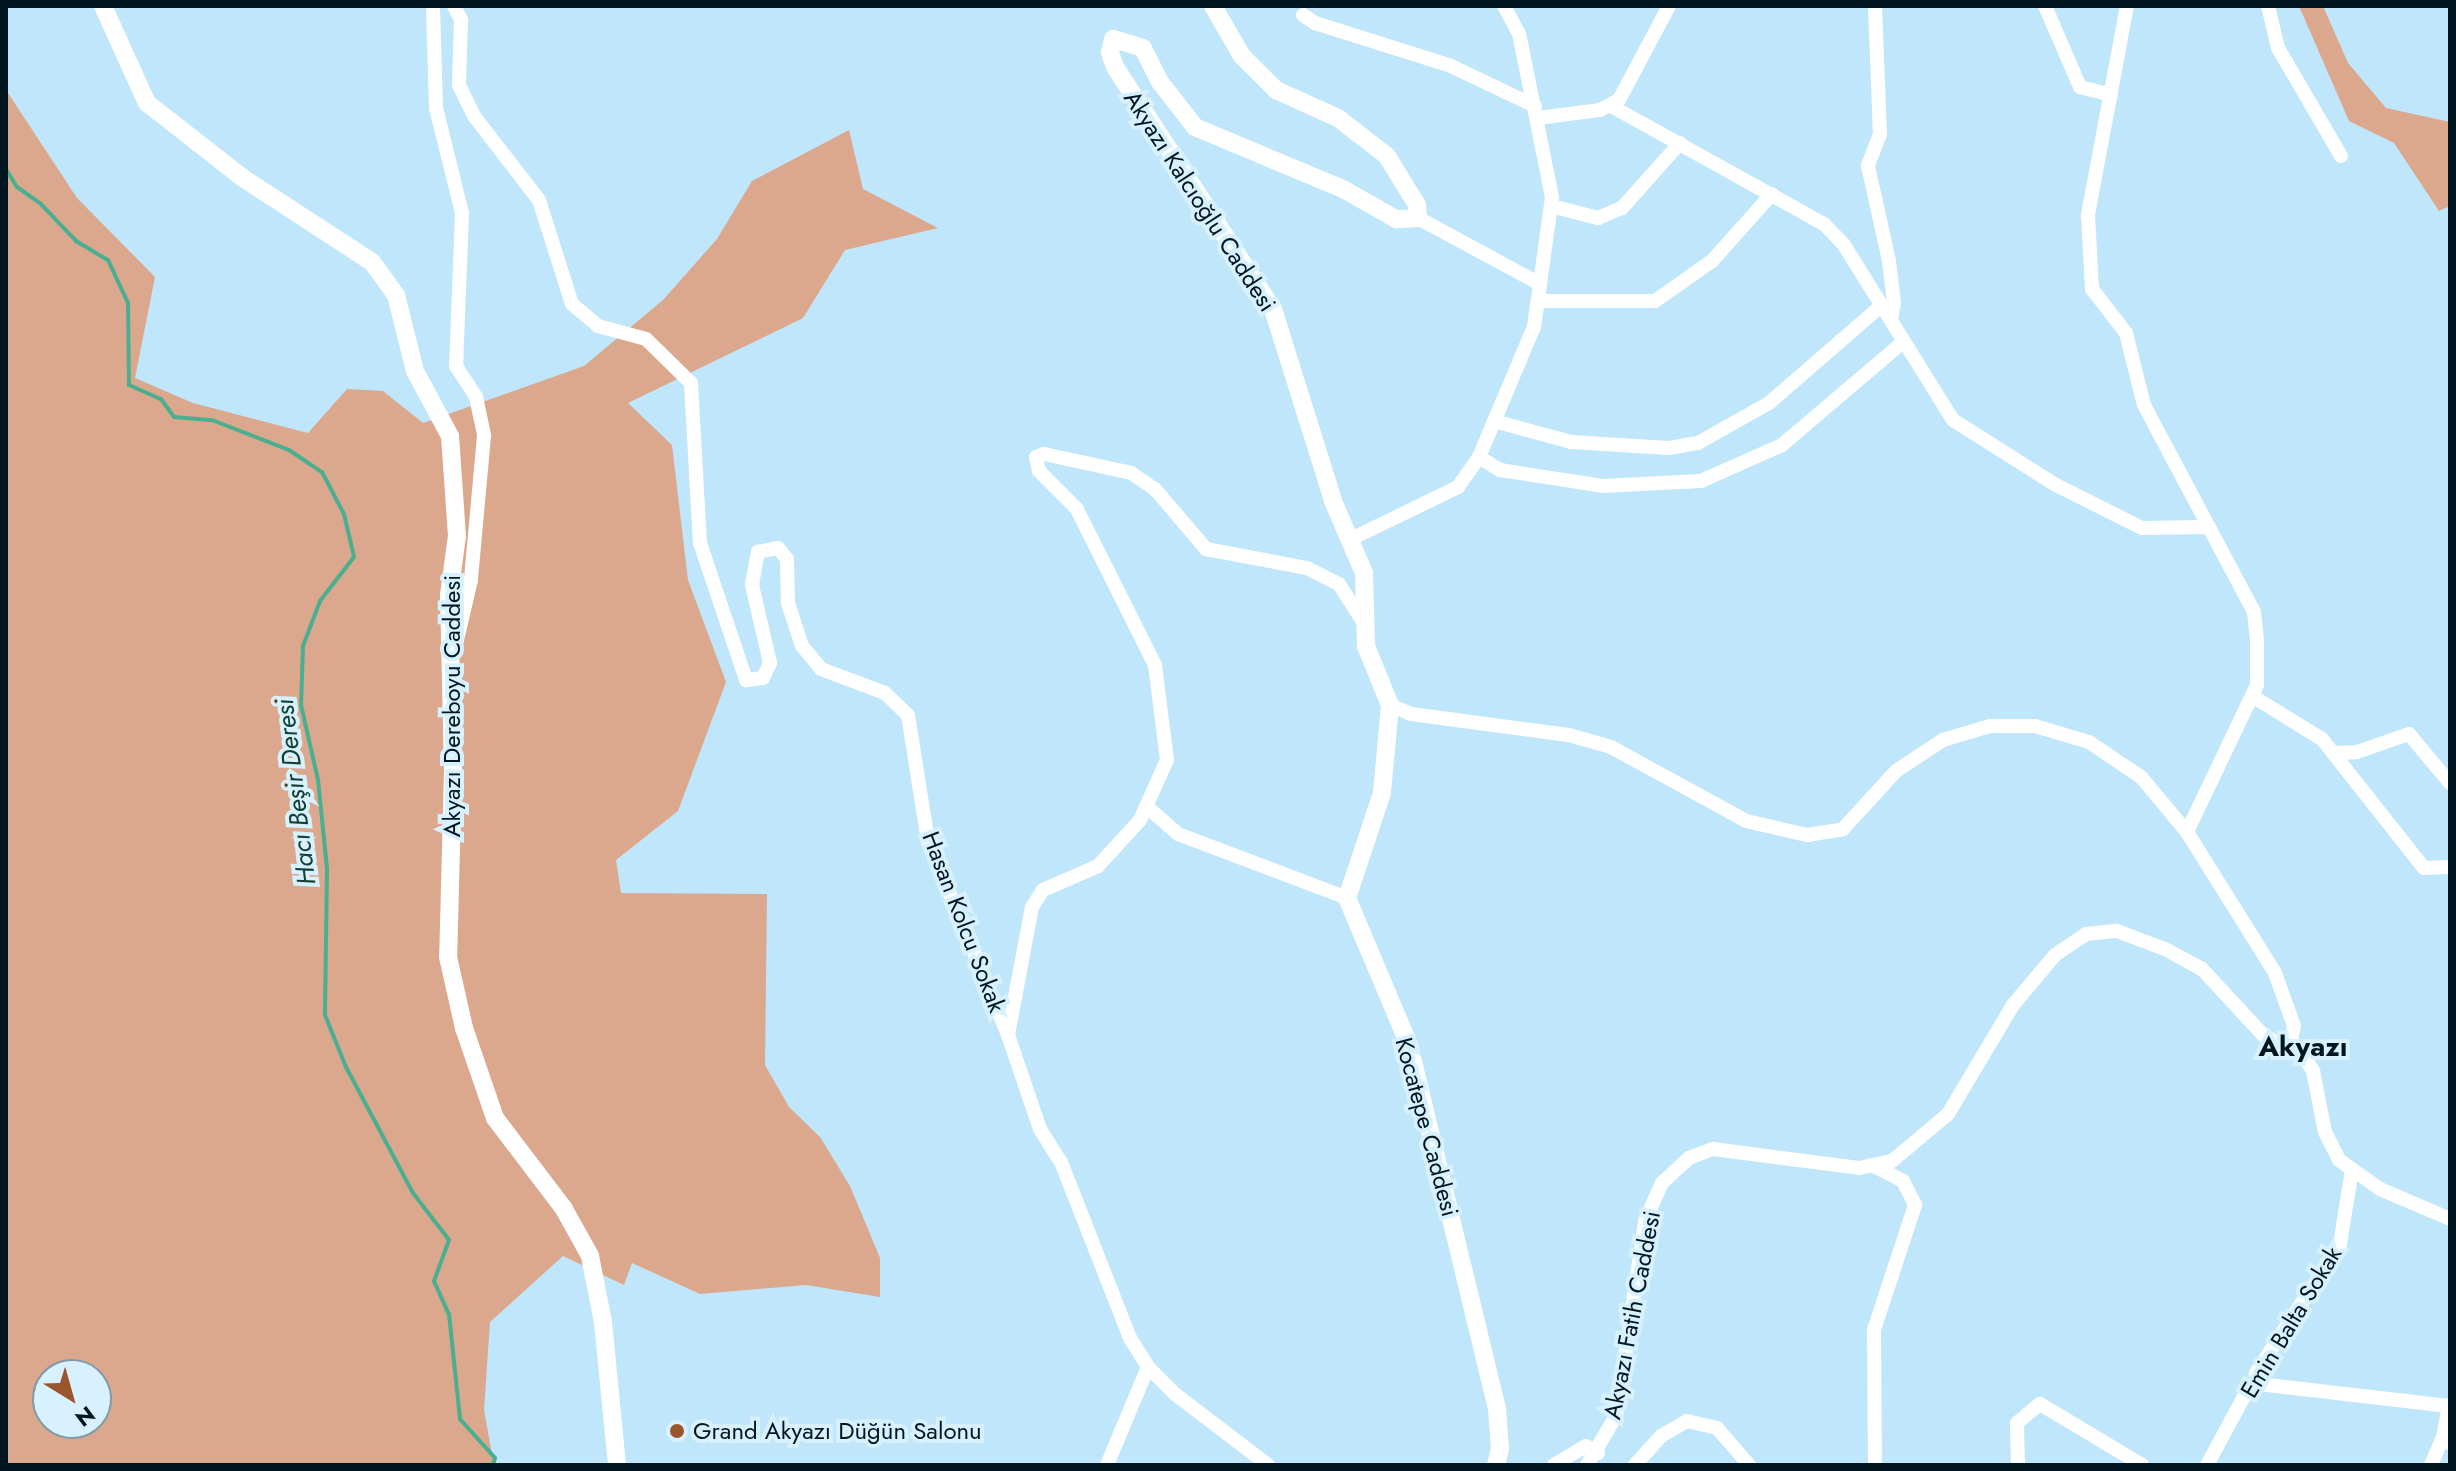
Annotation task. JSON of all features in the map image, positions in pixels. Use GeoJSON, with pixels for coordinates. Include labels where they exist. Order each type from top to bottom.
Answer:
{"type":"FeatureCollection","features":[{"type":"Feature","properties":{"kind":"main road","name":"Akyazı Dereboyu Caddesi"},"geometry":{"type":"LineString","coordinates":[[103,6],[147,103],[243,178],[372,262],[396,295],[415,371],[450,436],[457,536],[449,595],[453,772],[448,957],[464,1028],[495,1118],[564,1209],[590,1256],[603,1322],[617,1465]]}},
{"type":"Feature","properties":{"kind":"main road"},"geometry":{"type":"LineString","coordinates":[[1213,6],[1242,56],[1276,90],[1338,118],[1387,156],[1409,187],[1418,218]]}},
{"type":"Feature","properties":{"kind":"main road","name":"Akyazı Kalcıoğlu Caddesi"},"geometry":{"type":"LineString","coordinates":[[1390,705],[1366,646],[1364,573],[1353,538],[1333,501],[1273,309],[1115,67],[1110,53],[1113,39],[1143,48],[1160,82],[1195,127],[1343,189],[1396,219],[1418,218]]}},
{"type":"Feature","properties":{"kind":"main road"},"geometry":{"type":"LineString","coordinates":[[1347,898],[1382,793],[1390,705]]}},
{"type":"Feature","properties":{"kind":"main road","name":"Kocatepe Caddesi"},"geometry":{"type":"LineString","coordinates":[[1347,898],[1409,1045],[1497,1408],[1500,1449],[1496,1465]]}},
{"type":"Feature","properties":{"kind":"street"},"geometry":{"type":"LineString","coordinates":[[433,6],[436,108],[462,213],[456,366],[476,397],[484,436],[471,580],[449,676]]}},
{"type":"Feature","properties":{"kind":"street","name":"Hasan Kolcu Sokak"},"geometry":{"type":"LineString","coordinates":[[454,6],[461,20],[459,85],[474,116],[539,200],[572,304],[598,326],[646,339],[691,383],[700,543],[746,680],[763,678],[770,663],[752,585],[758,552],[778,548],[787,559],[788,603],[802,646],[821,669],[885,693],[908,715],[928,841],[1008,1035],[1040,1129],[1061,1162],[1130,1338],[1148,1367],[1268,1465]]}},
{"type":"Feature","properties":{"kind":"street"},"geometry":{"type":"LineString","coordinates":[[1353,538],[1458,487],[1479,457],[1534,327],[1551,206],[1536,112],[1519,34],[1504,6]]}},
{"type":"Feature","properties":{"kind":"street"},"geometry":{"type":"LineString","coordinates":[[1611,106],[1669,6]]}},
{"type":"Feature","properties":{"kind":"street"},"geometry":{"type":"LineString","coordinates":[[1875,6],[1880,134],[1868,166],[1889,261],[1894,303],[1891,320]]}},
{"type":"Feature","properties":{"kind":"street"},"geometry":{"type":"LineString","coordinates":[[2045,6],[2080,87],[2111,95]]}},
{"type":"Feature","properties":{"kind":"street"},"geometry":{"type":"LineString","coordinates":[[2127,6],[2088,215],[2092,289],[2126,333],[2144,405],[2205,527],[2254,612],[2257,685],[2187,832]]}},
{"type":"Feature","properties":{"kind":"street"},"geometry":{"type":"LineString","coordinates":[[2268,6],[2278,48],[2341,156]]}},
{"type":"Feature","properties":{"kind":"street"},"geometry":{"type":"LineString","coordinates":[[1303,15],[1315,23],[1451,66],[1536,112],[1611,106],[1772,194],[1824,224],[1844,245],[1902,343],[1953,420],[2056,485],[2142,528],[2205,527]]}},
{"type":"Feature","properties":{"kind":"street"},"geometry":{"type":"LineString","coordinates":[[1551,206],[1598,218],[1622,208],[1680,143]]}},
{"type":"Feature","properties":{"kind":"street"},"geometry":{"type":"LineString","coordinates":[[1538,301],[1655,301],[1712,261],[1772,194]]}},
{"type":"Feature","properties":{"kind":"street"},"geometry":{"type":"LineString","coordinates":[[1418,218],[1540,284]]}},
{"type":"Feature","properties":{"kind":"street"},"geometry":{"type":"LineString","coordinates":[[1494,421],[1571,442],[1669,448],[1698,443],[1769,403],[1880,307]]}},
{"type":"Feature","properties":{"kind":"street"},"geometry":{"type":"LineString","coordinates":[[1479,457],[1500,470],[1603,486],[1701,481],[1782,445],[1902,343]]}},
{"type":"Feature","properties":{"kind":"street"},"geometry":{"type":"LineString","coordinates":[[1008,1035],[1032,907],[1043,890],[1098,866],[1140,820],[1167,760],[1155,665],[1077,509],[1039,471],[1036,457],[1044,454],[1131,473],[1155,489],[1206,549],[1307,568],[1339,584],[1365,626]]}},
{"type":"Feature","properties":{"kind":"street"},"geometry":{"type":"LineString","coordinates":[[2252,696],[2322,739],[2424,868],[2450,867]]}},
{"type":"Feature","properties":{"kind":"street"},"geometry":{"type":"LineString","coordinates":[[1390,705],[1411,714],[1569,735],[1611,747],[1746,821],[1807,835],[1843,829],[1896,771],[1943,740],[1990,726],[2035,726],[2089,742],[2141,777],[2187,832],[2275,973],[2294,1026],[2291,1039],[2313,1071],[2325,1132],[2339,1160],[2352,1170],[2450,1219]]}},
{"type":"Feature","properties":{"kind":"street"},"geometry":{"type":"LineString","coordinates":[[2333,753],[2357,752],[2409,734],[2450,783]]}},
{"type":"Feature","properties":{"kind":"street"},"geometry":{"type":"LineString","coordinates":[[1146,806],[1178,834],[1347,898]]}},
{"type":"Feature","properties":{"kind":"street","name":"Akyazı Fatih Caddesi"},"geometry":{"type":"LineString","coordinates":[[1587,1465],[1598,1453],[1616,1416],[1645,1221],[1662,1183],[1689,1158],[1713,1149],[1798,1163],[1872,1165],[1892,1161],[1948,1114],[2013,1005],[2055,955],[2086,934],[2117,931],[2165,949],[2202,969],[2264,1036],[2280,1044],[2291,1039]]}},
{"type":"Feature","properties":{"kind":"street"},"geometry":{"type":"LineString","coordinates":[[1872,1165],[1903,1181],[1915,1205],[1874,1330],[1875,1465]]}},
{"type":"Feature","properties":{"kind":"street","name":"Emin Balta Sokak"},"geometry":{"type":"LineString","coordinates":[[2207,1465],[2247,1391],[2259,1384],[2256,1373],[2340,1244],[2352,1170]]}},
{"type":"Feature","properties":{"kind":"street"},"geometry":{"type":"LineString","coordinates":[[1107,1465],[1148,1367]]}},
{"type":"Feature","properties":{"kind":"street"},"geometry":{"type":"LineString","coordinates":[[2259,1384],[2449,1406],[2446,1442]]}},
{"type":"Feature","properties":{"kind":"street"},"geometry":{"type":"LineString","coordinates":[[2018,1465],[2017,1423],[2040,1404],[2142,1465]]}},
{"type":"Feature","properties":{"kind":"street"},"geometry":{"type":"LineString","coordinates":[[2431,1465],[2446,1442],[2450,1415]]}},
{"type":"Feature","properties":{"kind":"street"},"geometry":{"type":"LineString","coordinates":[[1635,1465],[1661,1436],[1687,1421],[1717,1428],[1749,1465]]}},
{"type":"Feature","properties":{"kind":"street"},"geometry":{"type":"LineString","coordinates":[[1554,1465],[1586,1446],[1598,1453]]}},
{"type":"Feature","properties":{"kind":"shaded area"},"geometry":{"type":"Polygon","coordinates":[[[2299,6],[2323,6],[2348,63],[2386,108],[2450,122],[2450,206],[2439,211],[2394,143],[2349,121],[2299,6]]]}},
{"type":"Feature","properties":{"kind":"shaded area"},"geometry":{"type":"Polygon","coordinates":[[[6,90],[77,198],[155,277],[135,378],[193,403],[308,433],[347,389],[383,391],[423,423],[584,366],[663,300],[717,239],[752,181],[849,130],[863,189],[938,228],[845,250],[803,318],[628,403],[672,445],[688,580],[726,682],[678,811],[616,860],[621,893],[767,894],[765,1065],[789,1107],[820,1137],[850,1186],[880,1258],[880,1297],[806,1285],[700,1294],[632,1263],[624,1285],[563,1256],[490,1322],[484,1410],[494,1465],[6,1465],[6,90]]]}},
{"type":"Feature","properties":{"kind":"waterway","name":"Hacı Beşir Deresi"},"geometry":{"type":"LineString","coordinates":[[6,169],[17,187],[40,203],[76,241],[108,260],[128,303],[129,385],[161,399],[174,417],[212,420],[289,450],[322,472],[344,514],[354,557],[320,601],[303,646],[301,705],[318,780],[327,869],[325,1015],[346,1067],[413,1193],[449,1240],[434,1281],[449,1314],[460,1419],[495,1458],[493,1465]]}},
{"type":"Feature","properties":{"kind":"place","name":"Grand Akyazı Düğün Salonu"},"geometry":{"type":"Point","coordinates":[677,1431]}},
{"type":"Feature","properties":{"kind":"district","name":"Akyazı"},"geometry":{"type":"Point","coordinates":[2303,1047]}}]}
